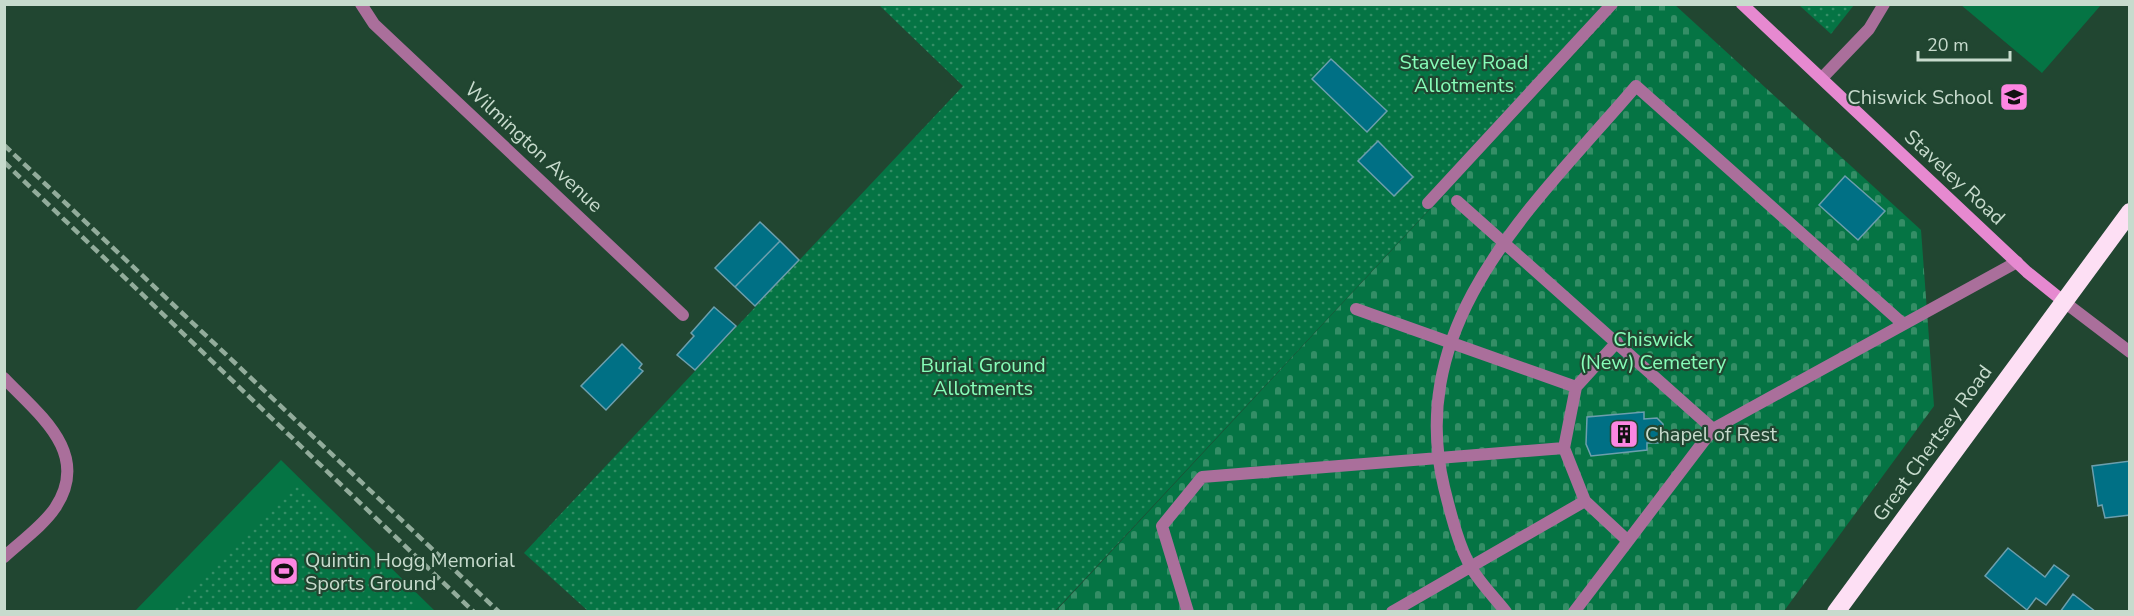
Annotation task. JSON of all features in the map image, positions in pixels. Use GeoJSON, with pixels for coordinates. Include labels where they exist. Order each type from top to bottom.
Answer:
{"type":"FeatureCollection","features":[{"type":"Feature","properties":{"kind":"highway","name":"Great Chertsey Road"},"geometry":{"type":"LineString","coordinates":[[1836,612],[2130,212]]}},
{"type":"Feature","properties":{"kind":"street","name":"Wilmington Avenue"},"geometry":{"type":"LineString","coordinates":[[361,4],[374,24],[683,315]]}},
{"type":"Feature","properties":{"kind":"street"},"geometry":{"type":"LineString","coordinates":[[1428,203],[1612,4]]}},
{"type":"Feature","properties":{"kind":"street","name":"Staveley Road"},"geometry":{"type":"LineString","coordinates":[[1742,4],[2017,262],[2063,301]]}},
{"type":"Feature","properties":{"kind":"street"},"geometry":{"type":"LineString","coordinates":[[1822,78],[1869,29],[1884,4]]}},
{"type":"Feature","properties":{"kind":"street"},"geometry":{"type":"LineString","coordinates":[[1506,612],[1471,568],[1450,512],[1437,458],[1439,396],[1449,341],[1470,294],[1504,241],[1636,86],[1902,323]]}},
{"type":"Feature","properties":{"kind":"street"},"geometry":{"type":"LineString","coordinates":[[1457,201],[1713,429]]}},
{"type":"Feature","properties":{"kind":"street"},"geometry":{"type":"LineString","coordinates":[[1574,612],[1713,429],[1902,323],[2017,262]]}},
{"type":"Feature","properties":{"kind":"street"},"geometry":{"type":"LineString","coordinates":[[2063,301],[2130,352]]}},
{"type":"Feature","properties":{"kind":"street"},"geometry":{"type":"LineString","coordinates":[[1356,309],[1575,387]]}},
{"type":"Feature","properties":{"kind":"street"},"geometry":{"type":"LineString","coordinates":[[1617,342],[1575,387],[1564,448],[1585,501],[1628,542]]}},
{"type":"Feature","properties":{"kind":"street"},"geometry":{"type":"LineString","coordinates":[[4,378],[58,435],[65,452],[67,475],[55,508],[4,557]]}},
{"type":"Feature","properties":{"kind":"street"},"geometry":{"type":"LineString","coordinates":[[1188,612],[1162,526],[1202,477],[1564,448]]}},
{"type":"Feature","properties":{"kind":"street"},"geometry":{"type":"LineString","coordinates":[[1392,612],[1585,501]]}},
{"type":"Feature","properties":{"kind":"green space","name":"Burial Ground Allotments"},"geometry":{"type":"Polygon","coordinates":[[[879,5],[1620,5],[1055,611],[588,611],[524,553],[963,86],[879,5]]]}},
{"type":"Feature","properties":{"kind":"green space","name":"Chiswick (New) Cemetery"},"geometry":{"type":"Polygon","coordinates":[[[1620,5],[1675,5],[1921,230],[1934,406],[1784,611],[1055,612],[1620,5]]]}},
{"type":"Feature","properties":{"kind":"green space"},"geometry":{"type":"Polygon","coordinates":[[[1799,5],[1854,5],[1831,34],[1799,5]]]}},
{"type":"Feature","properties":{"kind":"green space"},"geometry":{"type":"Polygon","coordinates":[[[1961,5],[2101,5],[2042,73],[1961,5]]]}},
{"type":"Feature","properties":{"kind":"green space","name":"Quintin Hogg Memorial Sports Ground"},"geometry":{"type":"Polygon","coordinates":[[[281,460],[435,611],[134,612],[281,460]]]}},
{"type":"Feature","properties":{"kind":"green space","name":"Quintin Hogg Memorial Sports Ground"},"geometry":{"type":"Polygon","coordinates":[[[294,483],[417,602],[408,611],[169,611],[294,483]]]}},
{"type":"Feature","properties":{"kind":"building"},"geometry":{"type":"Polygon","coordinates":[[[1331,59],[1387,111],[1367,132],[1312,79],[1331,59]]]}},
{"type":"Feature","properties":{"kind":"building"},"geometry":{"type":"Polygon","coordinates":[[[1378,141],[1413,177],[1394,196],[1358,161],[1378,141]]]}},
{"type":"Feature","properties":{"kind":"building"},"geometry":{"type":"Polygon","coordinates":[[[1845,176],[1885,211],[1858,240],[1819,205],[1845,176]]]}},
{"type":"Feature","properties":{"kind":"building"},"geometry":{"type":"Polygon","coordinates":[[[760,222],[780,241],[735,287],[715,268],[760,222]]]}},
{"type":"Feature","properties":{"kind":"building"},"geometry":{"type":"Polygon","coordinates":[[[780,241],[799,260],[755,306],[735,287],[780,241]]]}},
{"type":"Feature","properties":{"kind":"building"},"geometry":{"type":"Polygon","coordinates":[[[714,307],[736,326],[695,370],[677,355],[694,336],[691,333],[714,307]]]}},
{"type":"Feature","properties":{"kind":"building"},"geometry":{"type":"Polygon","coordinates":[[[622,344],[642,364],[639,368],[643,371],[606,410],[581,386],[622,344]]]}},
{"type":"Feature","properties":{"kind":"building","name":"Chapel of Rest"},"geometry":{"type":"Polygon","coordinates":[[[1644,412],[1644,419],[1657,418],[1663,424],[1663,437],[1658,443],[1647,443],[1647,450],[1591,456],[1586,444],[1587,417],[1644,412]]]}},
{"type":"Feature","properties":{"kind":"building"},"geometry":{"type":"Polygon","coordinates":[[[2130,461],[2130,515],[2105,518],[2102,505],[2098,506],[2092,466],[2130,461]]]}},
{"type":"Feature","properties":{"kind":"building"},"geometry":{"type":"Polygon","coordinates":[[[2008,548],[2045,577],[2054,565],[2069,576],[2046,605],[2036,598],[2027,610],[1985,576],[2008,548]]]}},
{"type":"Feature","properties":{"kind":"building"},"geometry":{"type":"Polygon","coordinates":[[[2073,594],[2096,612],[2060,612],[2073,594]]]}},
{"type":"Feature","properties":{"kind":"railway"},"geometry":{"type":"LineString","coordinates":[[4,145],[499,612]]}},
{"type":"Feature","properties":{"kind":"railway"},"geometry":{"type":"LineString","coordinates":[[4,162],[474,612]]}},
{"type":"Feature","properties":{"kind":"place","name":"Chiswick School"},"geometry":{"type":"Point","coordinates":[2014,97]}},
{"type":"Feature","properties":{"kind":"place","name":"Chapel of Rest"},"geometry":{"type":"Point","coordinates":[1624,434]}},
{"type":"Feature","properties":{"kind":"place","name":"Quintin Hogg Memorial Sports Ground"},"geometry":{"type":"Point","coordinates":[284,571]}},
{"type":"Feature","properties":{"kind":"park label","name":"Staveley Road Allotments"},"geometry":{"type":"Point","coordinates":[1464,74]}}]}
